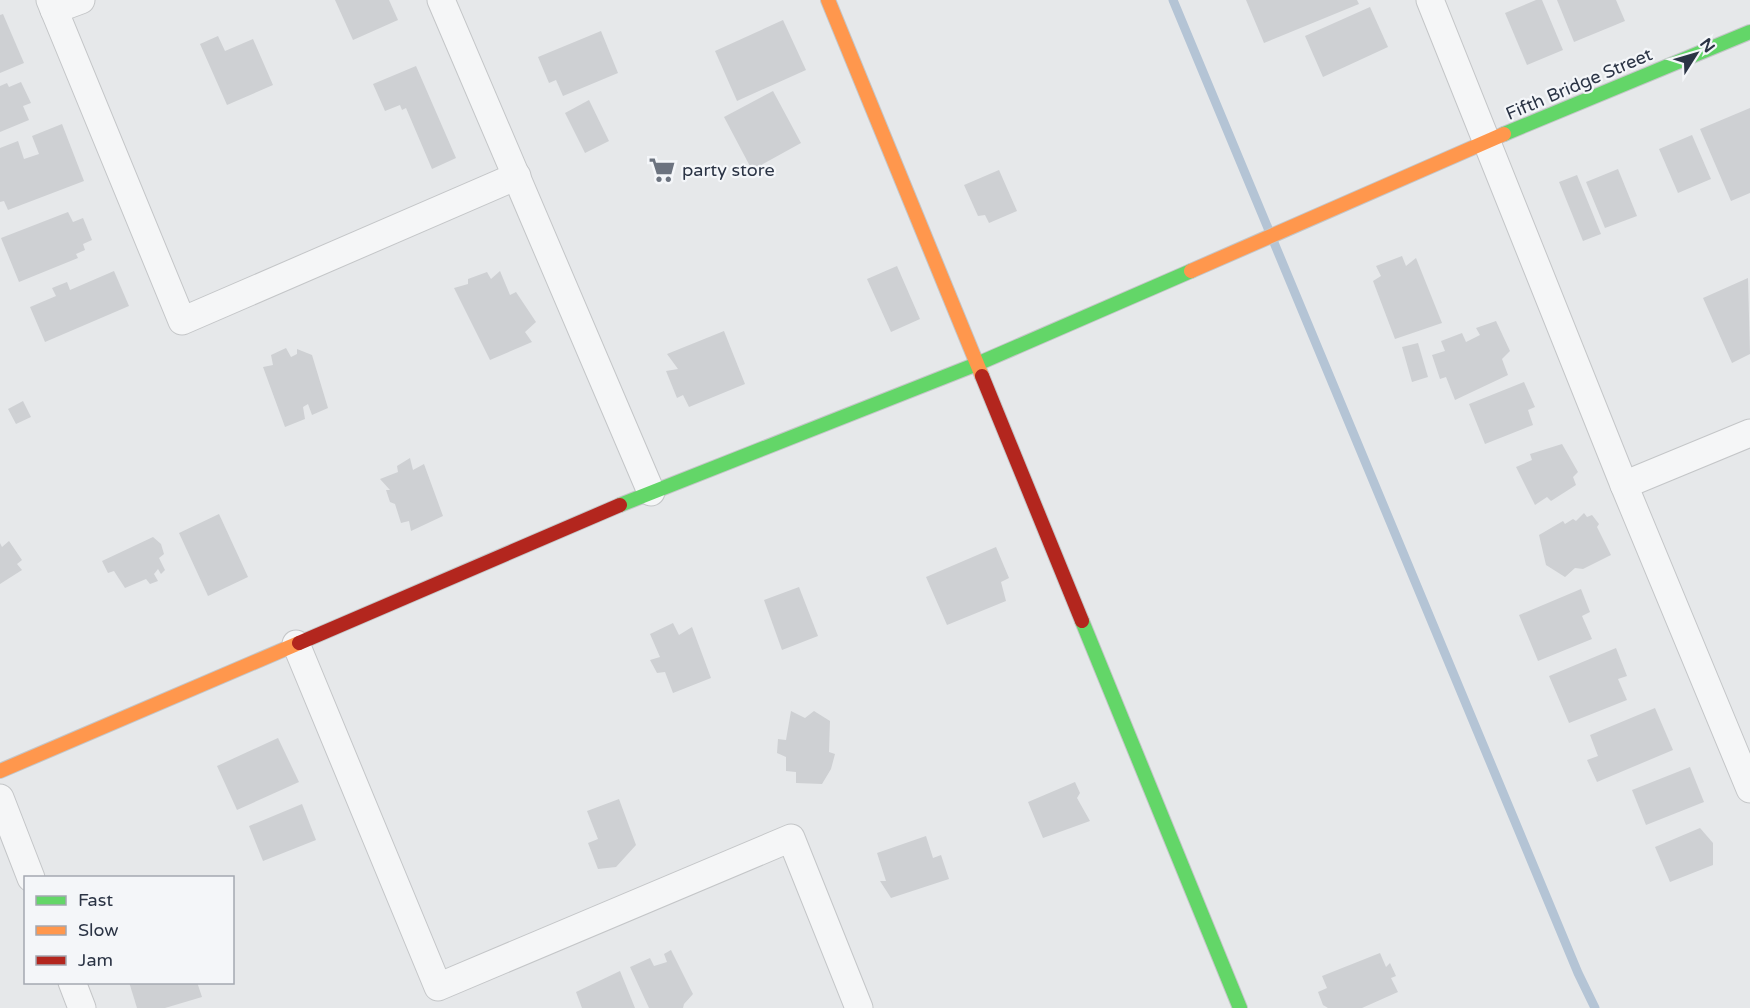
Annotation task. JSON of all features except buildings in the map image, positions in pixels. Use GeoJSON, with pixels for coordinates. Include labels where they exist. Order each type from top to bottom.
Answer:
{"type":"FeatureCollection","features":[{"type":"Feature","properties":{"kind":"street"},"geometry":{"type":"LineString","coordinates":[[81,0],[52,5],[182,321],[517,176]]}},
{"type":"Feature","properties":{"kind":"street"},"geometry":{"type":"LineString","coordinates":[[441,0],[651,492]]}},
{"type":"Feature","properties":{"kind":"street"},"geometry":{"type":"LineString","coordinates":[[828,0],[1240,1008]]}},
{"type":"Feature","properties":{"kind":"street"},"geometry":{"type":"LineString","coordinates":[[1430,0],[1624,485],[1750,789]]}},
{"type":"Feature","properties":{"kind":"street","name":"Fifth Bridge Street"},"geometry":{"type":"LineString","coordinates":[[0,771],[651,492],[977,364],[1488,141],[1750,32]]}},
{"type":"Feature","properties":{"kind":"street"},"geometry":{"type":"LineString","coordinates":[[1624,485],[1750,433]]}},
{"type":"Feature","properties":{"kind":"street"},"geometry":{"type":"LineString","coordinates":[[296,644],[438,987],[791,838],[860,1008]]}},
{"type":"Feature","properties":{"kind":"street"},"geometry":{"type":"LineString","coordinates":[[0,798],[30,876]]}},
{"type":"Feature","properties":{"kind":"street"},"geometry":{"type":"LineString","coordinates":[[73,984],[82,1008]]}},
{"type":"Feature","properties":{"kind":"waterway"},"geometry":{"type":"LineString","coordinates":[[1173,0],[1578,973],[1595,1008]]}},
{"type":"Feature","properties":{"kind":"traffic: fast"},"geometry":{"type":"LineString","coordinates":[[1504,134],[1750,32]]}},
{"type":"Feature","properties":{"kind":"traffic: fast"},"geometry":{"type":"LineString","coordinates":[[620,505],[977,364],[1191,271]]}},
{"type":"Feature","properties":{"kind":"traffic: fast"},"geometry":{"type":"LineString","coordinates":[[1082,621],[1240,1008]]}},
{"type":"Feature","properties":{"kind":"traffic: slow"},"geometry":{"type":"LineString","coordinates":[[828,0],[982,376]]}},
{"type":"Feature","properties":{"kind":"traffic: slow"},"geometry":{"type":"LineString","coordinates":[[1191,271],[1504,134]]}},
{"type":"Feature","properties":{"kind":"traffic: slow"},"geometry":{"type":"LineString","coordinates":[[0,771],[299,643]]}},
{"type":"Feature","properties":{"kind":"traffic: jam"},"geometry":{"type":"LineString","coordinates":[[982,376],[1082,621]]}},
{"type":"Feature","properties":{"kind":"traffic: jam"},"geometry":{"type":"LineString","coordinates":[[299,643],[620,505]]}},
{"type":"Feature","properties":{"kind":"place","name":"party store"},"geometry":{"type":"Point","coordinates":[662,170]}}]}
